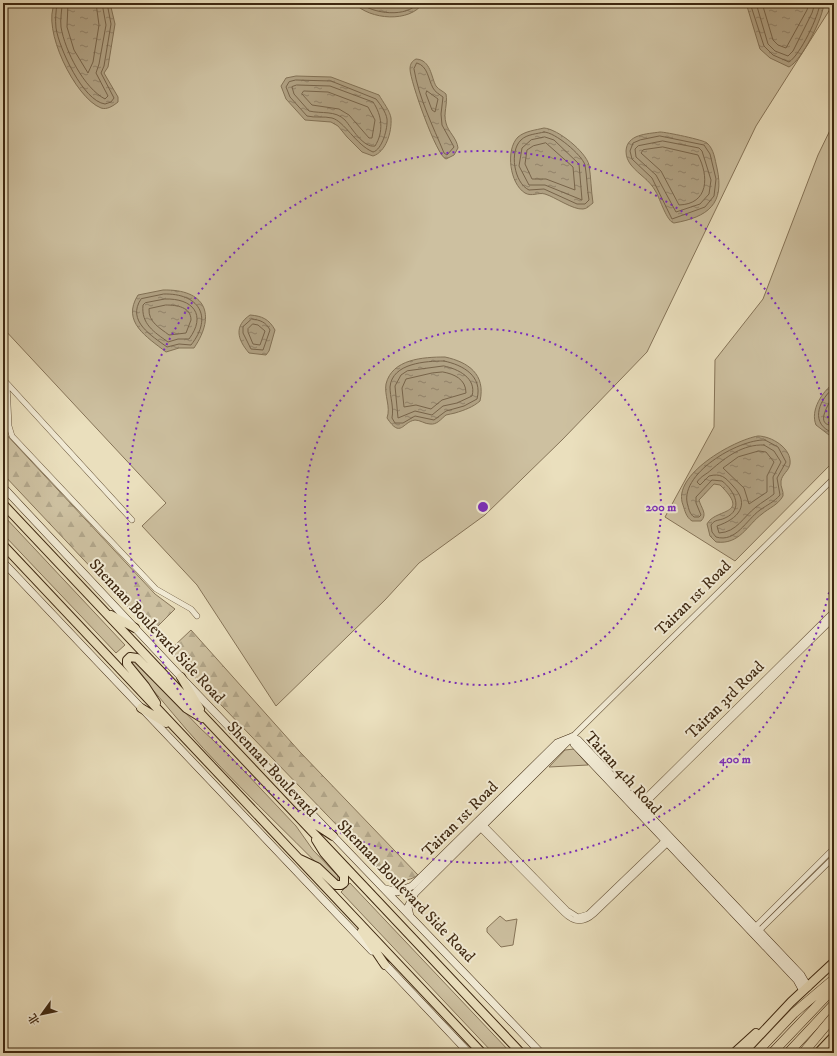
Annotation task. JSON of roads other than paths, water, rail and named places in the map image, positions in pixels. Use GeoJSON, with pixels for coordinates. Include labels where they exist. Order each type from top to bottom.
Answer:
{"type":"FeatureCollection","features":[{"type":"Feature","properties":{"kind":"highway"},"geometry":{"type":"LineString","coordinates":[[757,1052],[794,1013],[834,979]]}},
{"type":"Feature","properties":{"kind":"highway"},"geometry":{"type":"LineString","coordinates":[[772,1053],[834,988]]}},
{"type":"Feature","properties":{"kind":"highway"},"geometry":{"type":"LineString","coordinates":[[788,1053],[834,1004]]}},
{"type":"Feature","properties":{"kind":"highway"},"geometry":{"type":"LineString","coordinates":[[804,1053],[834,1016]]}},
{"type":"Feature","properties":{"kind":"main road","name":"Shennan Boulevard Side Road"},"geometry":{"type":"LineString","coordinates":[[3,487],[181,677],[541,1053]]}},
{"type":"Feature","properties":{"kind":"main road","name":"Shennan Boulevard"},"geometry":{"type":"LineString","coordinates":[[3,504],[521,1053]]}},
{"type":"Feature","properties":{"kind":"main road"},"geometry":{"type":"LineString","coordinates":[[3,545],[482,1053]]}},
{"type":"Feature","properties":{"kind":"main road"},"geometry":{"type":"LineString","coordinates":[[3,562],[469,1053]]}},
{"type":"Feature","properties":{"kind":"main road"},"geometry":{"type":"LineString","coordinates":[[104,611],[135,628]]}},
{"type":"Feature","properties":{"kind":"main road"},"geometry":{"type":"LineString","coordinates":[[163,715],[145,686],[128,666],[126,661],[130,657],[137,658],[186,708],[208,721]]}},
{"type":"Feature","properties":{"kind":"main road"},"geometry":{"type":"LineString","coordinates":[[181,677],[208,721]]}},
{"type":"Feature","properties":{"kind":"main road"},"geometry":{"type":"LineString","coordinates":[[141,708],[175,728]]}},
{"type":"Feature","properties":{"kind":"main road","name":"Tairan 4th Road"},"geometry":{"type":"LineString","coordinates":[[572,737],[574,744],[638,807],[755,931],[801,975],[805,989]]}},
{"type":"Feature","properties":{"kind":"main road","name":"Tairan 1st Road"},"geometry":{"type":"LineString","coordinates":[[410,916],[408,907],[413,896],[557,743],[572,737]]}},
{"type":"Feature","properties":{"kind":"main road"},"geometry":{"type":"LineString","coordinates":[[290,808],[333,836]]}},
{"type":"Feature","properties":{"kind":"main road","name":"Tairan 1st Road"},"geometry":{"type":"LineString","coordinates":[[382,887],[397,892],[409,889],[480,824]]}},
{"type":"Feature","properties":{"kind":"main road"},"geometry":{"type":"LineString","coordinates":[[295,855],[317,866],[336,885],[341,885],[344,883],[344,876],[324,853],[310,829]]}},
{"type":"Feature","properties":{"kind":"main road"},"geometry":{"type":"LineString","coordinates":[[347,909],[385,965]]}},
{"type":"Feature","properties":{"kind":"main road"},"geometry":{"type":"LineString","coordinates":[[743,1053],[805,989],[834,962]]}},
{"type":"Feature","properties":{"kind":"main road"},"geometry":{"type":"LineString","coordinates":[[734,1053],[770,1024]]}},
{"type":"Feature","properties":{"kind":"main road"},"geometry":{"type":"LineString","coordinates":[[818,1053],[833,1037]]}},
{"type":"Feature","properties":{"kind":"street"},"geometry":{"type":"LineString","coordinates":[[3,380],[132,520]]}},
{"type":"Feature","properties":{"kind":"street"},"geometry":{"type":"LineString","coordinates":[[7,384],[9,426],[12,436],[156,589],[191,609],[197,616]]}},
{"type":"Feature","properties":{"kind":"street","name":"Tairan 1st Road"},"geometry":{"type":"LineString","coordinates":[[572,737],[834,478]]}},
{"type":"Feature","properties":{"kind":"street","name":"Tairan 3rd Road"},"geometry":{"type":"LineString","coordinates":[[638,807],[834,611]]}},
{"type":"Feature","properties":{"kind":"street","name":"Tairan 3rd Road"},"geometry":{"type":"LineString","coordinates":[[638,807],[834,618]]}},
{"type":"Feature","properties":{"kind":"street"},"geometry":{"type":"LineString","coordinates":[[480,824],[570,913],[581,918],[588,914],[668,839]]}},
{"type":"Feature","properties":{"kind":"street"},"geometry":{"type":"LineString","coordinates":[[755,931],[834,848]]}},
{"type":"Feature","properties":{"kind":"street"},"geometry":{"type":"LineString","coordinates":[[755,931],[834,857]]}},
{"type":"Feature","properties":{"kind":"water"},"geometry":{"type":"Polygon","coordinates":[[[55,3],[110,3],[115,24],[108,67],[104,73],[118,97],[118,102],[112,106],[108,108],[101,108],[91,102],[71,77],[57,45],[53,29],[52,14],[55,3]]]}},
{"type":"Feature","properties":{"kind":"water"},"geometry":{"type":"Polygon","coordinates":[[[354,3],[423,3],[409,14],[390,17],[370,13],[361,9],[354,3]]]}},
{"type":"Feature","properties":{"kind":"water"},"geometry":{"type":"Polygon","coordinates":[[[746,3],[824,3],[816,28],[806,48],[789,67],[770,58],[760,49],[746,3]]]}},
{"type":"Feature","properties":{"kind":"water"},"geometry":{"type":"Polygon","coordinates":[[[416,59],[425,62],[430,70],[436,86],[446,94],[446,123],[456,141],[458,148],[454,155],[446,159],[442,155],[431,133],[414,88],[410,67],[416,59]]]}},
{"type":"Feature","properties":{"kind":"water"},"geometry":{"type":"Polygon","coordinates":[[[296,76],[331,77],[379,95],[388,109],[391,118],[389,135],[385,146],[378,154],[373,156],[362,152],[338,126],[331,122],[305,120],[286,99],[281,86],[286,78],[296,76]]]}},
{"type":"Feature","properties":{"kind":"water"},"geometry":{"type":"Polygon","coordinates":[[[544,128],[557,132],[571,142],[587,160],[590,170],[593,203],[586,208],[574,208],[545,194],[533,195],[525,193],[520,189],[516,182],[511,166],[514,143],[518,137],[524,133],[544,128]]]}},
{"type":"Feature","properties":{"kind":"water"},"geometry":{"type":"Polygon","coordinates":[[[660,132],[685,136],[707,143],[713,151],[719,180],[716,200],[711,207],[696,217],[674,223],[671,222],[666,215],[658,195],[647,181],[634,169],[627,159],[627,145],[630,141],[644,134],[660,132]]]}},
{"type":"Feature","properties":{"kind":"water"},"geometry":{"type":"Polygon","coordinates":[[[163,290],[189,294],[197,299],[203,306],[205,324],[201,336],[194,348],[179,348],[166,352],[151,341],[138,328],[134,321],[134,305],[138,295],[163,290]]]}},
{"type":"Feature","properties":{"kind":"water"},"geometry":{"type":"Polygon","coordinates":[[[250,315],[265,319],[275,330],[269,351],[266,355],[249,353],[240,338],[239,328],[245,319],[250,315]]]}},
{"type":"Feature","properties":{"kind":"water"},"geometry":{"type":"Polygon","coordinates":[[[445,357],[468,366],[478,377],[481,392],[480,401],[475,405],[446,415],[435,424],[428,424],[415,420],[401,428],[395,427],[387,418],[388,410],[386,384],[389,376],[402,364],[410,361],[445,357]]]}},
{"type":"Feature","properties":{"kind":"water"},"geometry":{"type":"Polygon","coordinates":[[[834,383],[834,434],[829,435],[816,425],[815,413],[821,396],[834,383]]]}},
{"type":"Feature","properties":{"kind":"water"},"geometry":{"type":"Polygon","coordinates":[[[758,436],[769,438],[780,444],[788,453],[790,464],[781,481],[783,496],[779,502],[757,518],[737,537],[724,542],[716,542],[710,536],[707,524],[711,519],[732,507],[733,502],[720,485],[714,484],[699,500],[704,513],[703,518],[701,521],[692,521],[687,516],[683,505],[682,494],[686,482],[695,471],[721,452],[734,444],[758,436]]]}}]}
